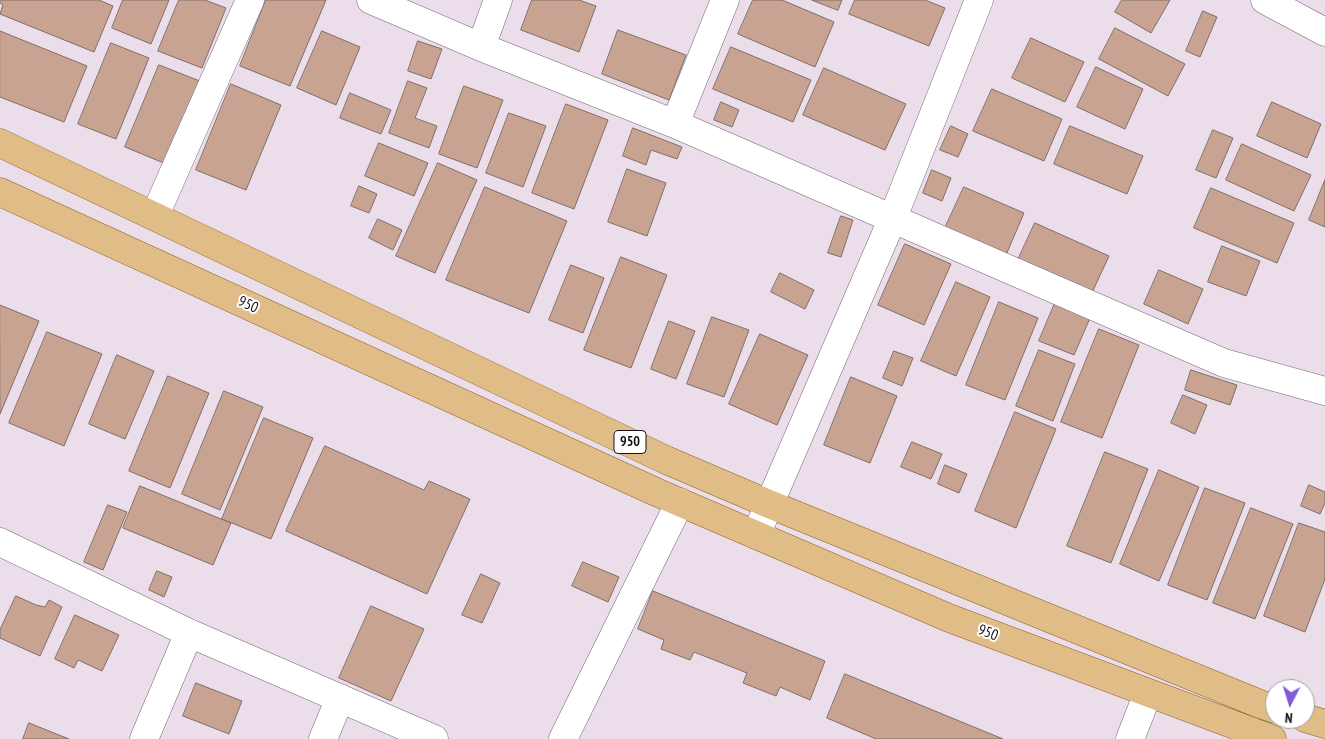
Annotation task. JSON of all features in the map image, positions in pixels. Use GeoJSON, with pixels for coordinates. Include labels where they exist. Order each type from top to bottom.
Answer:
{"type":"FeatureCollection","features":[{"type":"Feature","properties":{"kind":"main road","name":"950"},"geometry":{"type":"LineString","coordinates":[[0,143],[155,215],[666,460],[768,504],[1265,706]]}},
{"type":"Feature","properties":{"kind":"main road","name":"950"},"geometry":{"type":"LineString","coordinates":[[0,192],[680,502],[949,618],[1272,739]]}},
{"type":"Feature","properties":{"kind":"street"},"geometry":{"type":"LineString","coordinates":[[155,215],[250,0]]}},
{"type":"Feature","properties":{"kind":"street"},"geometry":{"type":"LineString","coordinates":[[371,0],[675,124],[1224,363],[1325,391]]}},
{"type":"Feature","properties":{"kind":"street"},"geometry":{"type":"LineString","coordinates":[[480,46],[498,0]]}},
{"type":"Feature","properties":{"kind":"street"},"geometry":{"type":"LineString","coordinates":[[675,124],[725,0]]}},
{"type":"Feature","properties":{"kind":"street"},"geometry":{"type":"LineString","coordinates":[[756,535],[892,220],[979,0]]}},
{"type":"Feature","properties":{"kind":"street"},"geometry":{"type":"LineString","coordinates":[[1266,0],[1325,32]]}},
{"type":"Feature","properties":{"kind":"street"},"geometry":{"type":"LineString","coordinates":[[563,739],[680,502]]}},
{"type":"Feature","properties":{"kind":"street"},"geometry":{"type":"LineString","coordinates":[[0,542],[188,633],[434,739]]}},
{"type":"Feature","properties":{"kind":"street"},"geometry":{"type":"LineString","coordinates":[[144,739],[188,633]]}},
{"type":"Feature","properties":{"kind":"street"},"geometry":{"type":"LineString","coordinates":[[1130,739],[1148,694]]}},
{"type":"Feature","properties":{"kind":"street"},"geometry":{"type":"LineString","coordinates":[[323,739],[340,698]]}},
{"type":"Feature","properties":{"kind":"building"},"geometry":{"type":"Polygon","coordinates":[[[0,0],[99,0],[113,6],[94,52],[0,14],[3,5],[0,3],[0,0]]]}},
{"type":"Feature","properties":{"kind":"building"},"geometry":{"type":"Polygon","coordinates":[[[123,0],[169,0],[151,44],[112,28],[123,0]]]}},
{"type":"Feature","properties":{"kind":"building"},"geometry":{"type":"Polygon","coordinates":[[[179,0],[205,0],[226,8],[202,68],[158,51],[179,0]]]}},
{"type":"Feature","properties":{"kind":"building"},"geometry":{"type":"Polygon","coordinates":[[[266,0],[326,0],[290,86],[240,66],[266,0]]]}},
{"type":"Feature","properties":{"kind":"building"},"geometry":{"type":"Polygon","coordinates":[[[532,0],[579,0],[596,6],[579,52],[521,30],[532,0]]]}},
{"type":"Feature","properties":{"kind":"building"},"geometry":{"type":"Polygon","coordinates":[[[753,0],[782,0],[834,22],[815,67],[738,34],[753,0]]]}},
{"type":"Feature","properties":{"kind":"building"},"geometry":{"type":"Polygon","coordinates":[[[812,0],[842,0],[838,10],[812,0]]]}},
{"type":"Feature","properties":{"kind":"building"},"geometry":{"type":"Polygon","coordinates":[[[855,0],[925,0],[945,8],[929,46],[849,14],[855,0]]]}},
{"type":"Feature","properties":{"kind":"building"},"geometry":{"type":"Polygon","coordinates":[[[1122,0],[1170,0],[1151,33],[1115,12],[1122,0]]]}},
{"type":"Feature","properties":{"kind":"building"},"geometry":{"type":"Polygon","coordinates":[[[1203,11],[1217,17],[1200,57],[1186,51],[1203,11]]]}},
{"type":"Feature","properties":{"kind":"building"},"geometry":{"type":"Polygon","coordinates":[[[1115,28],[1185,64],[1168,96],[1099,59],[1115,28]]]}},
{"type":"Feature","properties":{"kind":"building"},"geometry":{"type":"Polygon","coordinates":[[[618,30],[686,55],[669,100],[602,74],[618,30]]]}},
{"type":"Feature","properties":{"kind":"building"},"geometry":{"type":"Polygon","coordinates":[[[0,31],[87,66],[64,122],[0,97],[0,31]]]}},
{"type":"Feature","properties":{"kind":"building"},"geometry":{"type":"Polygon","coordinates":[[[322,31],[360,47],[336,105],[297,88],[322,31]]]}},
{"type":"Feature","properties":{"kind":"building"},"geometry":{"type":"Polygon","coordinates":[[[1031,38],[1084,62],[1065,102],[1012,78],[1031,38]]]}},
{"type":"Feature","properties":{"kind":"building"},"geometry":{"type":"Polygon","coordinates":[[[418,41],[442,49],[431,79],[408,71],[418,41]]]}},
{"type":"Feature","properties":{"kind":"building"},"geometry":{"type":"Polygon","coordinates":[[[111,43],[149,58],[116,139],[78,124],[111,43]]]}},
{"type":"Feature","properties":{"kind":"building"},"geometry":{"type":"Polygon","coordinates":[[[731,47],[811,80],[793,122],[713,89],[731,47]]]}},
{"type":"Feature","properties":{"kind":"building"},"geometry":{"type":"Polygon","coordinates":[[[159,65],[205,83],[171,166],[125,147],[159,65]]]}},
{"type":"Feature","properties":{"kind":"building"},"geometry":{"type":"Polygon","coordinates":[[[1096,67],[1143,89],[1125,129],[1077,107],[1096,67]]]}},
{"type":"Feature","properties":{"kind":"building"},"geometry":{"type":"Polygon","coordinates":[[[824,68],[906,104],[885,150],[803,115],[824,68]]]}},
{"type":"Feature","properties":{"kind":"building"},"geometry":{"type":"Polygon","coordinates":[[[408,81],[427,88],[415,118],[437,126],[429,148],[389,133],[408,81]]]}},
{"type":"Feature","properties":{"kind":"building"},"geometry":{"type":"Polygon","coordinates":[[[231,84],[281,105],[246,190],[196,170],[231,84]]]}},
{"type":"Feature","properties":{"kind":"building"},"geometry":{"type":"Polygon","coordinates":[[[464,86],[503,100],[477,168],[439,154],[464,86]]]}},
{"type":"Feature","properties":{"kind":"building"},"geometry":{"type":"Polygon","coordinates":[[[992,89],[1062,119],[1044,161],[973,131],[992,89]]]}},
{"type":"Feature","properties":{"kind":"building"},"geometry":{"type":"Polygon","coordinates":[[[350,93],[391,110],[381,134],[340,118],[350,93]]]}},
{"type":"Feature","properties":{"kind":"building"},"geometry":{"type":"Polygon","coordinates":[[[721,102],[739,110],[732,127],[714,120],[721,102]]]}},
{"type":"Feature","properties":{"kind":"building"},"geometry":{"type":"Polygon","coordinates":[[[1272,102],[1321,124],[1307,158],[1257,136],[1272,102]]]}},
{"type":"Feature","properties":{"kind":"building"},"geometry":{"type":"Polygon","coordinates":[[[566,104],[608,120],[574,209],[532,193],[566,104]]]}},
{"type":"Feature","properties":{"kind":"building"},"geometry":{"type":"Polygon","coordinates":[[[509,113],[546,126],[523,187],[486,173],[509,113]]]}},
{"type":"Feature","properties":{"kind":"building"},"geometry":{"type":"Polygon","coordinates":[[[951,126],[968,134],[958,157],[940,150],[951,126]]]}},
{"type":"Feature","properties":{"kind":"building"},"geometry":{"type":"Polygon","coordinates":[[[1070,126],[1143,156],[1127,194],[1054,164],[1070,126]]]}},
{"type":"Feature","properties":{"kind":"building"},"geometry":{"type":"Polygon","coordinates":[[[633,128],[682,147],[677,159],[651,150],[646,165],[623,156],[633,128]]]}},
{"type":"Feature","properties":{"kind":"building"},"geometry":{"type":"Polygon","coordinates":[[[1213,130],[1233,138],[1216,178],[1196,170],[1213,130]]]}},
{"type":"Feature","properties":{"kind":"building"},"geometry":{"type":"Polygon","coordinates":[[[379,143],[428,163],[414,196],[365,176],[379,143]]]}},
{"type":"Feature","properties":{"kind":"building"},"geometry":{"type":"Polygon","coordinates":[[[1242,144],[1311,175],[1294,211],[1226,180],[1242,144]]]}},
{"type":"Feature","properties":{"kind":"building"},"geometry":{"type":"Polygon","coordinates":[[[438,163],[477,180],[435,273],[396,256],[438,163]]]}},
{"type":"Feature","properties":{"kind":"building"},"geometry":{"type":"Polygon","coordinates":[[[627,169],[666,183],[647,236],[608,222],[627,169]]]}},
{"type":"Feature","properties":{"kind":"building"},"geometry":{"type":"Polygon","coordinates":[[[932,170],[951,178],[942,201],[923,193],[932,170]]]}},
{"type":"Feature","properties":{"kind":"building"},"geometry":{"type":"Polygon","coordinates":[[[1325,180],[1325,227],[1309,220],[1325,180]]]}},
{"type":"Feature","properties":{"kind":"building"},"geometry":{"type":"Polygon","coordinates":[[[359,186],[377,194],[369,213],[351,206],[359,186]]]}},
{"type":"Feature","properties":{"kind":"building"},"geometry":{"type":"Polygon","coordinates":[[[485,187],[567,221],[529,313],[446,280],[485,187]]]}},
{"type":"Feature","properties":{"kind":"building"},"geometry":{"type":"Polygon","coordinates":[[[964,187],[1024,213],[1006,255],[945,228],[964,187]]]}},
{"type":"Feature","properties":{"kind":"building"},"geometry":{"type":"Polygon","coordinates":[[[1211,188],[1294,223],[1277,263],[1194,228],[1211,188]]]}},
{"type":"Feature","properties":{"kind":"building"},"geometry":{"type":"Polygon","coordinates":[[[841,216],[853,220],[841,257],[828,253],[841,216]]]}},
{"type":"Feature","properties":{"kind":"building"},"geometry":{"type":"Polygon","coordinates":[[[378,219],[402,230],[393,250],[369,238],[378,219]]]}},
{"type":"Feature","properties":{"kind":"building"},"geometry":{"type":"Polygon","coordinates":[[[1035,223],[1109,256],[1090,297],[1016,264],[1035,223]]]}},
{"type":"Feature","properties":{"kind":"building"},"geometry":{"type":"Polygon","coordinates":[[[905,244],[951,264],[924,325],[878,305],[905,244]]]}},
{"type":"Feature","properties":{"kind":"building"},"geometry":{"type":"Polygon","coordinates":[[[1222,246],[1260,261],[1246,296],[1208,282],[1222,246]]]}},
{"type":"Feature","properties":{"kind":"building"},"geometry":{"type":"Polygon","coordinates":[[[621,257],[667,275],[631,368],[584,350],[621,257]]]}},
{"type":"Feature","properties":{"kind":"building"},"geometry":{"type":"Polygon","coordinates":[[[571,265],[604,278],[583,333],[549,320],[571,265]]]}},
{"type":"Feature","properties":{"kind":"building"},"geometry":{"type":"Polygon","coordinates":[[[1159,270],[1203,289],[1188,324],[1144,304],[1159,270]]]}},
{"type":"Feature","properties":{"kind":"building"},"geometry":{"type":"Polygon","coordinates":[[[780,273],[814,290],[805,309],[771,292],[780,273]]]}},
{"type":"Feature","properties":{"kind":"building"},"geometry":{"type":"Polygon","coordinates":[[[956,282],[990,297],[956,376],[921,361],[956,282]]]}},
{"type":"Feature","properties":{"kind":"building"},"geometry":{"type":"Polygon","coordinates":[[[999,302],[1038,318],[1005,400],[966,385],[999,302]]]}},
{"type":"Feature","properties":{"kind":"building"},"geometry":{"type":"Polygon","coordinates":[[[1055,303],[1090,318],[1074,355],[1039,341],[1055,303]]]}},
{"type":"Feature","properties":{"kind":"building"},"geometry":{"type":"Polygon","coordinates":[[[0,305],[39,321],[0,414],[0,305]]]}},
{"type":"Feature","properties":{"kind":"building"},"geometry":{"type":"Polygon","coordinates":[[[712,317],[749,330],[724,397],[687,384],[712,317]]]}},
{"type":"Feature","properties":{"kind":"building"},"geometry":{"type":"Polygon","coordinates":[[[669,321],[695,331],[676,379],[651,369],[669,321]]]}},
{"type":"Feature","properties":{"kind":"building"},"geometry":{"type":"Polygon","coordinates":[[[1099,329],[1139,345],[1102,438],[1061,422],[1099,329]]]}},
{"type":"Feature","properties":{"kind":"building"},"geometry":{"type":"Polygon","coordinates":[[[47,332],[102,354],[64,446],[9,423],[47,332]]]}},
{"type":"Feature","properties":{"kind":"building"},"geometry":{"type":"Polygon","coordinates":[[[760,334],[808,355],[777,425],[729,404],[760,334]]]}},
{"type":"Feature","properties":{"kind":"building"},"geometry":{"type":"Polygon","coordinates":[[[1039,350],[1075,364],[1053,421],[1016,406],[1039,350]]]}},
{"type":"Feature","properties":{"kind":"building"},"geometry":{"type":"Polygon","coordinates":[[[894,351],[913,358],[902,386],[883,378],[894,351]]]}},
{"type":"Feature","properties":{"kind":"building"},"geometry":{"type":"Polygon","coordinates":[[[117,355],[154,371],[125,439],[89,424],[117,355]]]}},
{"type":"Feature","properties":{"kind":"building"},"geometry":{"type":"Polygon","coordinates":[[[1191,370],[1237,385],[1230,405],[1185,390],[1191,370]]]}},
{"type":"Feature","properties":{"kind":"building"},"geometry":{"type":"Polygon","coordinates":[[[168,376],[209,393],[170,488],[129,471],[168,376]]]}},
{"type":"Feature","properties":{"kind":"building"},"geometry":{"type":"Polygon","coordinates":[[[851,377],[897,396],[870,463],[824,445],[851,377]]]}},
{"type":"Feature","properties":{"kind":"building"},"geometry":{"type":"Polygon","coordinates":[[[224,391],[263,407],[220,510],[182,494],[224,391]]]}},
{"type":"Feature","properties":{"kind":"building"},"geometry":{"type":"Polygon","coordinates":[[[1183,395],[1207,405],[1195,434],[1171,423],[1183,395]]]}},
{"type":"Feature","properties":{"kind":"building"},"geometry":{"type":"Polygon","coordinates":[[[1015,412],[1056,429],[1016,528],[975,511],[1015,412]]]}},
{"type":"Feature","properties":{"kind":"building"},"geometry":{"type":"Polygon","coordinates":[[[264,418],[313,438],[271,539],[222,519],[264,418]]]}},
{"type":"Feature","properties":{"kind":"building"},"geometry":{"type":"Polygon","coordinates":[[[912,442],[942,454],[931,479],[901,467],[912,442]]]}},
{"type":"Feature","properties":{"kind":"building"},"geometry":{"type":"Polygon","coordinates":[[[325,446],[424,490],[429,481],[470,499],[427,594],[286,531],[325,446]]]}},
{"type":"Feature","properties":{"kind":"building"},"geometry":{"type":"Polygon","coordinates":[[[1105,452],[1148,469],[1111,563],[1067,546],[1105,452]]]}},
{"type":"Feature","properties":{"kind":"building"},"geometry":{"type":"Polygon","coordinates":[[[945,465],[967,474],[959,493],[938,484],[945,465]]]}},
{"type":"Feature","properties":{"kind":"building"},"geometry":{"type":"Polygon","coordinates":[[[1159,470],[1199,487],[1159,581],[1120,564],[1159,470]]]}},
{"type":"Feature","properties":{"kind":"building"},"geometry":{"type":"Polygon","coordinates":[[[1309,485],[1325,492],[1325,503],[1320,514],[1301,506],[1309,485]]]}},
{"type":"Feature","properties":{"kind":"building"},"geometry":{"type":"Polygon","coordinates":[[[140,486],[231,523],[213,565],[123,528],[140,486]]]}},
{"type":"Feature","properties":{"kind":"building"},"geometry":{"type":"Polygon","coordinates":[[[1205,488],[1245,503],[1207,600],[1168,585],[1205,488]]]}},
{"type":"Feature","properties":{"kind":"building"},"geometry":{"type":"Polygon","coordinates":[[[108,505],[127,512],[103,570],[84,562],[108,505]]]}},
{"type":"Feature","properties":{"kind":"building"},"geometry":{"type":"Polygon","coordinates":[[[1251,508],[1293,524],[1255,619],[1213,603],[1251,508]]]}},
{"type":"Feature","properties":{"kind":"building"},"geometry":{"type":"Polygon","coordinates":[[[1299,523],[1325,532],[1325,579],[1305,632],[1264,616],[1299,523]]]}},
{"type":"Feature","properties":{"kind":"building"},"geometry":{"type":"Polygon","coordinates":[[[583,562],[619,577],[608,602],[572,586],[583,562]]]}},
{"type":"Feature","properties":{"kind":"building"},"geometry":{"type":"Polygon","coordinates":[[[157,571],[172,577],[164,597],[149,590],[157,571]]]}},
{"type":"Feature","properties":{"kind":"building"},"geometry":{"type":"Polygon","coordinates":[[[481,574],[500,583],[482,623],[462,615],[481,574]]]}},
{"type":"Feature","properties":{"kind":"building"},"geometry":{"type":"Polygon","coordinates":[[[653,591],[825,661],[810,700],[780,687],[776,696],[743,683],[747,673],[694,652],[690,660],[661,649],[664,640],[638,629],[653,591]]]}},
{"type":"Feature","properties":{"kind":"building"},"geometry":{"type":"Polygon","coordinates":[[[16,596],[36,605],[45,607],[49,600],[62,607],[40,656],[0,638],[0,630],[16,596]]]}},
{"type":"Feature","properties":{"kind":"building"},"geometry":{"type":"Polygon","coordinates":[[[371,606],[424,629],[391,701],[339,678],[371,606]]]}},
{"type":"Feature","properties":{"kind":"building"},"geometry":{"type":"Polygon","coordinates":[[[75,615],[119,635],[102,671],[78,660],[74,668],[55,659],[75,615]]]}},
{"type":"Feature","properties":{"kind":"building"},"geometry":{"type":"Polygon","coordinates":[[[845,674],[1003,739],[876,739],[827,718],[845,674]]]}},
{"type":"Feature","properties":{"kind":"building"},"geometry":{"type":"Polygon","coordinates":[[[196,683],[242,701],[229,734],[183,716],[196,683]]]}},
{"type":"Feature","properties":{"kind":"building"},"geometry":{"type":"Polygon","coordinates":[[[29,723],[69,739],[23,739],[29,723]]]}}]}
